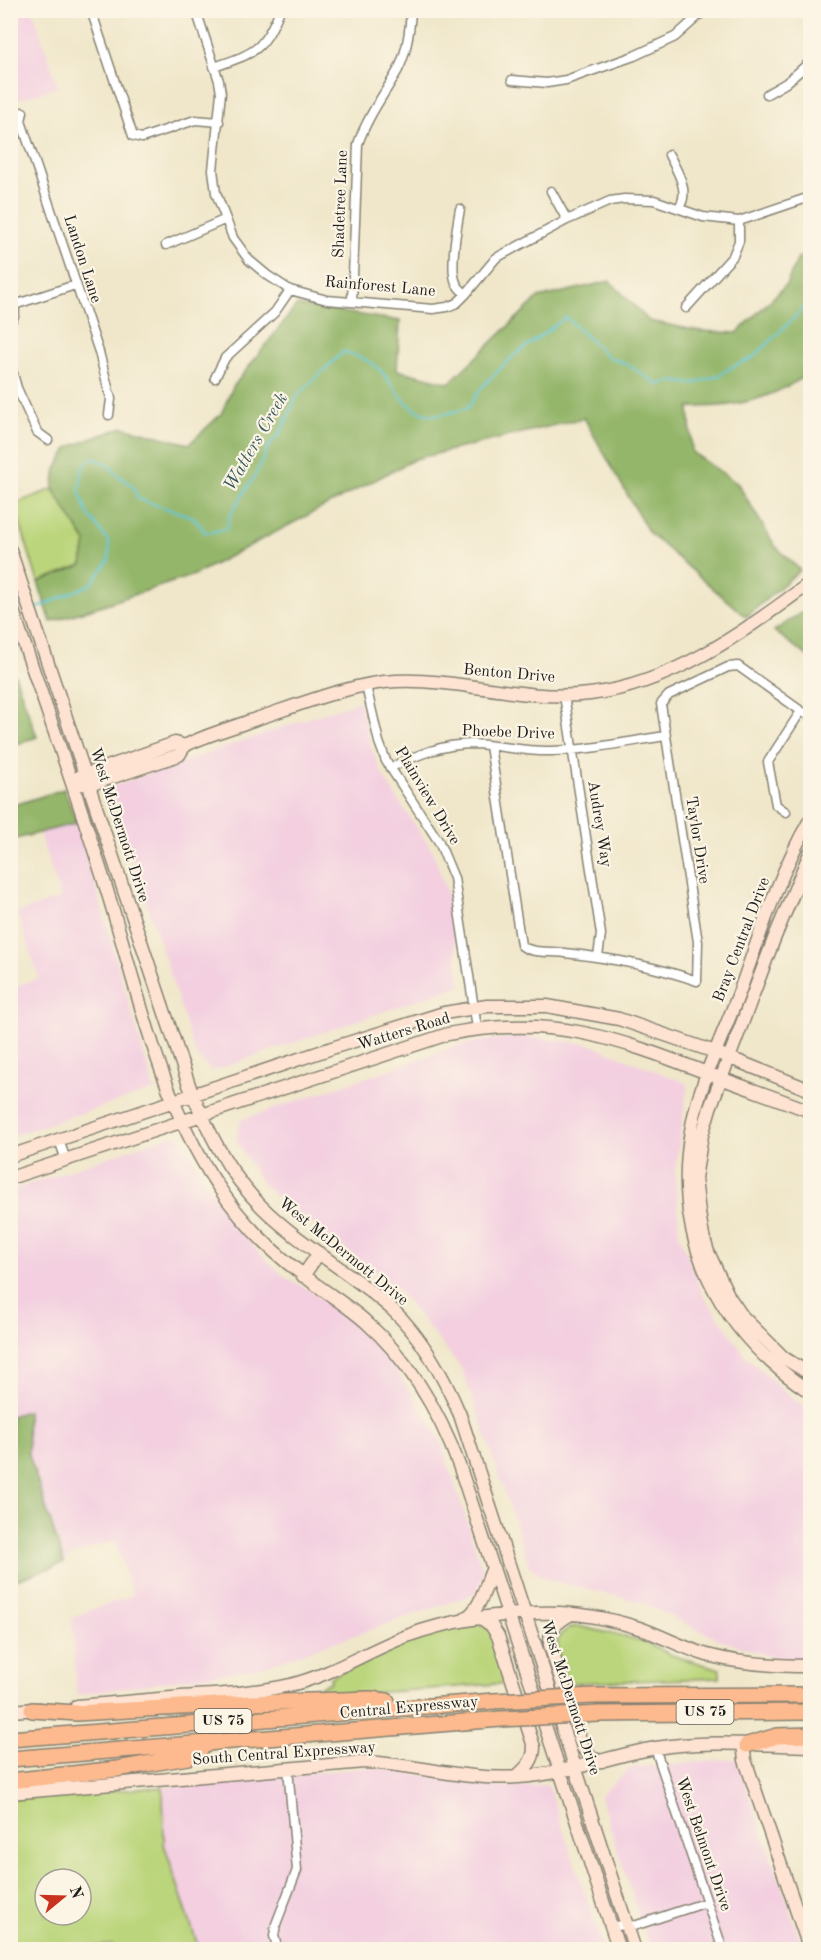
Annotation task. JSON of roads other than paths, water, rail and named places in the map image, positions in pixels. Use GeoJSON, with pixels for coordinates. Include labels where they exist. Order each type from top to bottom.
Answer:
{"type":"FeatureCollection","features":[{"type":"Feature","properties":{"kind":"highway","name":"Central Expressway"},"geometry":{"type":"LineString","coordinates":[[10,1739],[435,1704],[594,1696],[807,1694]]}},
{"type":"Feature","properties":{"kind":"highway"},"geometry":{"type":"LineString","coordinates":[[32,1710],[77,1713],[370,1699],[435,1704]]}},
{"type":"Feature","properties":{"kind":"highway","name":"Central Expressway"},"geometry":{"type":"LineString","coordinates":[[10,1759],[501,1719],[599,1714],[810,1712]]}},
{"type":"Feature","properties":{"kind":"highway"},"geometry":{"type":"LineString","coordinates":[[745,1744],[777,1736],[810,1735]]}},
{"type":"Feature","properties":{"kind":"highway"},"geometry":{"type":"LineString","coordinates":[[10,1781],[117,1769],[188,1757],[209,1743]]}},
{"type":"Feature","properties":{"kind":"main road","name":"West McDermott Drive"},"geometry":{"type":"LineString","coordinates":[[10,550],[144,953],[201,1116],[225,1161],[247,1191],[281,1224],[395,1312],[410,1329],[438,1368],[460,1415],[636,1950]]}},
{"type":"Feature","properties":{"kind":"main road","name":"Benton Drive"},"geometry":{"type":"LineString","coordinates":[[70,782],[87,779],[175,742],[185,746],[230,728],[326,696],[395,681],[425,682],[535,696],[590,694],[634,684],[698,658],[734,638],[810,583]]}},
{"type":"Feature","properties":{"kind":"main road","name":"West McDermott Drive"},"geometry":{"type":"LineString","coordinates":[[10,602],[111,906],[126,959],[182,1122],[205,1166],[228,1201],[273,1251],[303,1276],[345,1304],[382,1338],[400,1357],[418,1382],[442,1422],[493,1568],[619,1950]]}},
{"type":"Feature","properties":{"kind":"main road","name":"Bray Central Drive"},"geometry":{"type":"LineString","coordinates":[[687,1159],[693,1122],[715,1052],[783,878],[810,820]]}},
{"type":"Feature","properties":{"kind":"main road","name":"Bray Central Drive"},"geometry":{"type":"LineString","coordinates":[[698,1202],[696,1178],[702,1134],[728,1058],[810,853]]}},
{"type":"Feature","properties":{"kind":"main road"},"geometry":{"type":"LineString","coordinates":[[126,959],[144,953]]}},
{"type":"Feature","properties":{"kind":"main road","name":"Watters Road"},"geometry":{"type":"LineString","coordinates":[[10,1156],[192,1094],[444,1014],[473,1008],[511,1005],[547,1006],[619,1019],[715,1052],[810,1090]]}},
{"type":"Feature","properties":{"kind":"main road","name":"Watters Road"},"geometry":{"type":"LineString","coordinates":[[10,1178],[448,1034],[477,1028],[532,1026],[574,1030],[641,1047],[810,1112]]}},
{"type":"Feature","properties":{"kind":"main road"},"geometry":{"type":"LineString","coordinates":[[687,1159],[693,1169],[694,1195],[698,1202],[703,1236],[729,1297],[742,1316],[778,1352],[810,1374]]}},
{"type":"Feature","properties":{"kind":"main road"},"geometry":{"type":"LineString","coordinates":[[687,1159],[690,1219],[698,1255],[712,1287],[732,1319],[751,1343],[810,1392]]}},
{"type":"Feature","properties":{"kind":"main road"},"geometry":{"type":"LineString","coordinates":[[303,1276],[320,1253]]}},
{"type":"Feature","properties":{"kind":"main road"},"geometry":{"type":"LineString","coordinates":[[784,1372],[810,1385]]}},
{"type":"Feature","properties":{"kind":"main road"},"geometry":{"type":"LineString","coordinates":[[442,1422],[460,1415]]}},
{"type":"Feature","properties":{"kind":"main road"},"geometry":{"type":"LineString","coordinates":[[465,1619],[473,1614],[482,1599],[493,1568]]}},
{"type":"Feature","properties":{"kind":"main road"},"geometry":{"type":"LineString","coordinates":[[572,1613],[551,1629],[550,1645],[583,1749],[594,1759],[602,1761]]}},
{"type":"Feature","properties":{"kind":"main road"},"geometry":{"type":"LineString","coordinates":[[10,1712],[245,1692],[291,1685],[336,1670],[406,1636],[443,1624],[465,1619],[508,1615],[572,1613],[611,1620],[728,1660],[765,1665],[810,1666]]}},
{"type":"Feature","properties":{"kind":"main road"},"geometry":{"type":"LineString","coordinates":[[481,1618],[491,1625],[498,1636],[534,1747],[530,1763],[516,1777]]}},
{"type":"Feature","properties":{"kind":"main road"},"geometry":{"type":"LineString","coordinates":[[745,1744],[745,1760],[810,1950]]}},
{"type":"Feature","properties":{"kind":"main road","name":"South Central Expressway"},"geometry":{"type":"LineString","coordinates":[[10,1793],[346,1763],[380,1763],[478,1777],[516,1777],[575,1769],[655,1748],[745,1744],[810,1746]]}},
{"type":"Feature","properties":{"kind":"street"},"geometry":{"type":"LineString","coordinates":[[91,10],[133,136],[142,138],[195,120],[219,122]]}},
{"type":"Feature","properties":{"kind":"street","name":"Rainforest Lane"},"geometry":{"type":"LineString","coordinates":[[196,10],[221,93],[213,170],[216,193],[225,220],[233,238],[249,260],[290,290],[327,300],[433,309],[447,307],[457,303],[496,258],[567,220],[610,201],[654,200],[680,207],[702,217],[739,221],[810,197]]}},
{"type":"Feature","properties":{"kind":"street"},"geometry":{"type":"LineString","coordinates":[[214,67],[245,56],[263,44],[280,10]]}},
{"type":"Feature","properties":{"kind":"street","name":"Shadetree Lane"},"geometry":{"type":"LineString","coordinates":[[352,302],[358,144],[364,126],[399,68],[405,52],[411,10]]}},
{"type":"Feature","properties":{"kind":"street"},"geometry":{"type":"LineString","coordinates":[[512,80],[547,83],[566,80],[624,59],[675,37],[705,10]]}},
{"type":"Feature","properties":{"kind":"street"},"geometry":{"type":"LineString","coordinates":[[767,94],[786,83],[810,62]]}},
{"type":"Feature","properties":{"kind":"street","name":"Landon Lane"},"geometry":{"type":"LineString","coordinates":[[23,112],[21,121],[95,340],[111,399],[109,415]]}},
{"type":"Feature","properties":{"kind":"street"},"geometry":{"type":"LineString","coordinates":[[669,155],[683,189],[680,207]]}},
{"type":"Feature","properties":{"kind":"street"},"geometry":{"type":"LineString","coordinates":[[551,191],[567,220]]}},
{"type":"Feature","properties":{"kind":"street"},"geometry":{"type":"LineString","coordinates":[[460,209],[456,234],[454,278],[458,288],[466,294]]}},
{"type":"Feature","properties":{"kind":"street"},"geometry":{"type":"LineString","coordinates":[[166,244],[225,220]]}},
{"type":"Feature","properties":{"kind":"street"},"geometry":{"type":"LineString","coordinates":[[686,308],[733,256],[739,241],[739,221]]}},
{"type":"Feature","properties":{"kind":"street"},"geometry":{"type":"LineString","coordinates":[[10,322],[15,313],[12,303],[75,285]]}},
{"type":"Feature","properties":{"kind":"street"},"geometry":{"type":"LineString","coordinates":[[215,378],[225,358],[275,312],[290,290]]}},
{"type":"Feature","properties":{"kind":"street"},"geometry":{"type":"LineString","coordinates":[[10,363],[17,388],[37,432],[48,440]]}},
{"type":"Feature","properties":{"kind":"street","name":"Taylor Drive"},"geometry":{"type":"LineString","coordinates":[[598,957],[647,967],[697,981],[698,942],[661,704],[669,695],[728,667],[738,666],[801,711]]}},
{"type":"Feature","properties":{"kind":"street","name":"Plainview Drive"},"geometry":{"type":"LineString","coordinates":[[366,687],[379,742],[390,768],[439,842],[454,878],[477,1028]]}},
{"type":"Feature","properties":{"kind":"street","name":"Audrey Way"},"geometry":{"type":"LineString","coordinates":[[564,695],[601,934],[598,957]]}},
{"type":"Feature","properties":{"kind":"street"},"geometry":{"type":"LineString","coordinates":[[786,812],[776,805],[768,762],[801,711],[810,716]]}},
{"type":"Feature","properties":{"kind":"street","name":"Phoebe Drive"},"geometry":{"type":"LineString","coordinates":[[390,768],[417,755],[447,746],[472,744],[542,750],[573,749],[665,736]]}},
{"type":"Feature","properties":{"kind":"street"},"geometry":{"type":"LineString","coordinates":[[490,746],[519,938],[524,948],[598,957]]}},
{"type":"Feature","properties":{"kind":"street"},"geometry":{"type":"LineString","coordinates":[[59,1140],[66,1160]]}},
{"type":"Feature","properties":{"kind":"street","name":"West Belmont Drive"},"geometry":{"type":"LineString","coordinates":[[655,1748],[723,1950]]}},
{"type":"Feature","properties":{"kind":"street"},"geometry":{"type":"LineString","coordinates":[[278,1950],[274,1936],[276,1924],[297,1870],[288,1768]]}},
{"type":"Feature","properties":{"kind":"street"},"geometry":{"type":"LineString","coordinates":[[611,1926],[627,1927],[707,1902]]}},
{"type":"Feature","properties":{"kind":"waterway","name":"Watters Creek"},"geometry":{"type":"LineString","coordinates":[[33,610],[91,584],[109,560],[109,542],[87,513],[79,491],[83,467],[92,458],[106,463],[133,486],[138,499],[193,517],[206,533],[227,529],[230,515],[256,474],[269,446],[281,432],[297,396],[343,352],[363,358],[376,366],[408,404],[415,409],[422,413],[440,415],[468,408],[481,388],[511,358],[566,317],[608,357],[625,363],[659,385],[670,381],[692,384],[720,375],[754,357],[810,302]]}}]}
